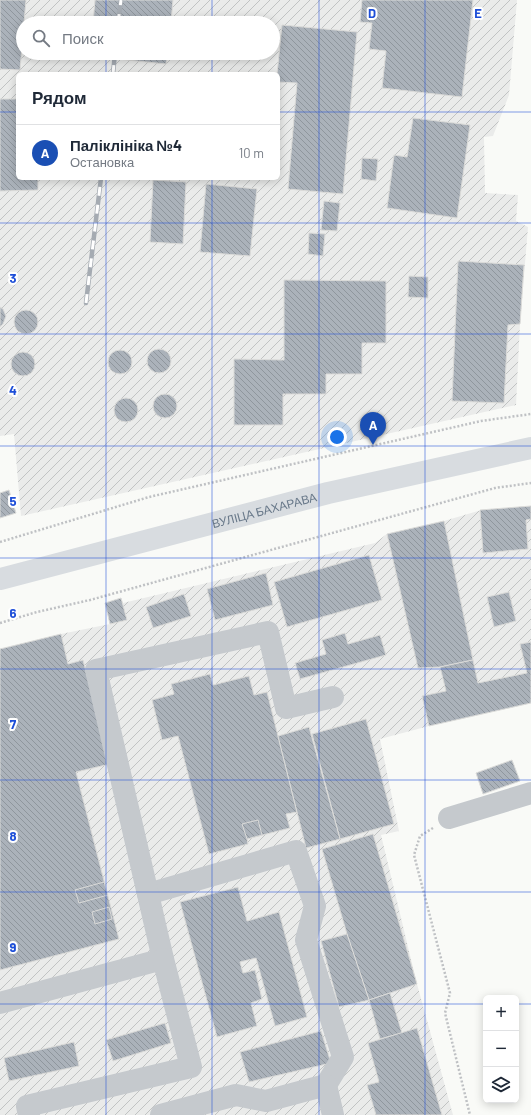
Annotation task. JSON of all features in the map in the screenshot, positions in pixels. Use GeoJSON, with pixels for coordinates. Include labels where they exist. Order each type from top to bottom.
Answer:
{"type":"FeatureCollection","features":[{"type":"Feature","properties":{"kind":"main road","name":"ВУЛІЦА БАХАРАВА"},"geometry":{"type":"LineString","coordinates":[[0,579],[328,493],[531,448]]}},
{"type":"Feature","properties":{"kind":"street"},"geometry":{"type":"LineString","coordinates":[[29,1115],[27,1106],[191,1067],[163,960],[96,670],[268,632],[286,708],[333,697]]}},
{"type":"Feature","properties":{"kind":"street"},"geometry":{"type":"LineString","coordinates":[[449,818],[531,793]]}},
{"type":"Feature","properties":{"kind":"street"},"geometry":{"type":"LineString","coordinates":[[148,894],[296,851],[315,906],[306,940],[342,1057],[326,1085],[333,1115]]}},
{"type":"Feature","properties":{"kind":"street"},"geometry":{"type":"LineString","coordinates":[[0,1003],[163,960]]}},
{"type":"Feature","properties":{"kind":"street"},"geometry":{"type":"LineString","coordinates":[[162,1115],[236,1095],[266,1101],[326,1085]]}},
{"type":"Feature","properties":{"kind":"path"},"geometry":{"type":"LineString","coordinates":[[0,542],[149,497],[481,421],[531,414]]}},
{"type":"Feature","properties":{"kind":"path"},"geometry":{"type":"LineString","coordinates":[[0,623],[37,612],[90,600],[495,488],[531,483]]}},
{"type":"Feature","properties":{"kind":"path"},"geometry":{"type":"LineString","coordinates":[[449,818],[420,836],[414,855],[450,993],[445,1013],[470,1115]]}},
{"type":"Feature","properties":{"kind":"shaded area"},"geometry":{"type":"Polygon","coordinates":[[[0,0],[517,0],[509,95],[493,136],[484,137],[485,193],[518,195],[516,221],[528,227],[520,324],[516,405],[21,516],[14,434],[0,436],[0,0]]]}},
{"type":"Feature","properties":{"kind":"shaded area"},"geometry":{"type":"Polygon","coordinates":[[[531,506],[531,703],[429,726],[380,739],[399,831],[381,835],[417,984],[453,1115],[0,1115],[0,649],[110,624],[105,603],[121,598],[123,603],[375,543],[387,534],[444,521],[478,511],[531,506]]]}},
{"type":"Feature","properties":{"kind":"building"},"geometry":{"type":"Polygon","coordinates":[[[0,0],[26,0],[25,16],[16,16],[16,60],[21,60],[20,70],[0,69],[0,0]]]}},
{"type":"Feature","properties":{"kind":"building"},"geometry":{"type":"Polygon","coordinates":[[[95,0],[173,0],[172,16],[94,16],[95,0]]]}},
{"type":"Feature","properties":{"kind":"building"},"geometry":{"type":"Polygon","coordinates":[[[362,0],[473,0],[462,97],[382,88],[386,51],[369,49],[372,23],[360,22],[362,0]]]}},
{"type":"Feature","properties":{"kind":"building"},"geometry":{"type":"Polygon","coordinates":[[[282,25],[357,32],[343,194],[288,189],[297,83],[280,82],[280,72],[277,72],[278,60],[280,60],[282,25]]]}},
{"type":"Feature","properties":{"kind":"building"},"geometry":{"type":"Polygon","coordinates":[[[128,60],[167,60],[166,64],[128,60]]]}},
{"type":"Feature","properties":{"kind":"building"},"geometry":{"type":"Polygon","coordinates":[[[0,99],[16,99],[16,180],[38,180],[38,190],[0,191],[0,99]]]}},
{"type":"Feature","properties":{"kind":"building"},"geometry":{"type":"Polygon","coordinates":[[[413,118],[470,125],[457,218],[387,208],[394,155],[407,157],[413,118]]]}},
{"type":"Feature","properties":{"kind":"building"},"geometry":{"type":"Polygon","coordinates":[[[362,158],[378,159],[376,181],[361,179],[362,158]]]}},
{"type":"Feature","properties":{"kind":"building"},"geometry":{"type":"Polygon","coordinates":[[[153,180],[186,182],[183,244],[150,242],[153,180]]]}},
{"type":"Feature","properties":{"kind":"building"},"geometry":{"type":"Polygon","coordinates":[[[206,184],[257,189],[250,256],[200,252],[206,184]]]}},
{"type":"Feature","properties":{"kind":"building"},"geometry":{"type":"Polygon","coordinates":[[[324,201],[340,203],[337,231],[321,230],[324,201]]]}},
{"type":"Feature","properties":{"kind":"building"},"geometry":{"type":"Polygon","coordinates":[[[309,233],[325,234],[323,256],[308,254],[309,233]]]}},
{"type":"Feature","properties":{"kind":"building"},"geometry":{"type":"Polygon","coordinates":[[[458,261],[524,265],[520,324],[508,325],[504,403],[452,401],[458,261]]]}},
{"type":"Feature","properties":{"kind":"building"},"geometry":{"type":"Polygon","coordinates":[[[409,276],[428,277],[428,298],[408,297],[409,276]]]}},
{"type":"Feature","properties":{"kind":"building"},"geometry":{"type":"Polygon","coordinates":[[[284,280],[386,281],[386,343],[362,343],[362,374],[326,374],[326,394],[283,394],[283,425],[234,425],[234,359],[284,360],[284,280]]]}},
{"type":"Feature","properties":{"kind":"building"},"geometry":{"type":"Polygon","coordinates":[[[0,307],[3,309],[6,316],[0,327],[0,307]]]}},
{"type":"Feature","properties":{"kind":"building"},"geometry":{"type":"Polygon","coordinates":[[[26,310],[31,311],[37,317],[37,327],[31,333],[26,334],[21,333],[15,327],[14,322],[15,317],[21,311],[26,310]]]}},
{"type":"Feature","properties":{"kind":"building"},"geometry":{"type":"Polygon","coordinates":[[[159,349],[164,350],[170,356],[170,366],[164,372],[159,373],[154,372],[148,366],[147,361],[148,356],[154,350],[159,349]]]}},
{"type":"Feature","properties":{"kind":"building"},"geometry":{"type":"Polygon","coordinates":[[[120,350],[125,351],[131,357],[131,367],[125,373],[120,374],[115,373],[109,367],[108,362],[109,357],[115,351],[120,350]]]}},
{"type":"Feature","properties":{"kind":"building"},"geometry":{"type":"Polygon","coordinates":[[[23,352],[28,353],[34,359],[34,369],[28,375],[23,376],[18,375],[12,369],[11,364],[12,359],[18,353],[23,352]]]}},
{"type":"Feature","properties":{"kind":"building"},"geometry":{"type":"Polygon","coordinates":[[[165,394],[170,395],[176,401],[176,411],[170,417],[165,418],[160,417],[154,411],[153,406],[154,401],[160,395],[165,394]]]}},
{"type":"Feature","properties":{"kind":"building"},"geometry":{"type":"Polygon","coordinates":[[[126,398],[131,399],[137,405],[137,415],[131,421],[126,422],[121,421],[115,415],[114,410],[115,405],[121,399],[126,398]]]}},
{"type":"Feature","properties":{"kind":"building"},"geometry":{"type":"Polygon","coordinates":[[[9,490],[16,513],[0,518],[0,493],[9,490]]]}},
{"type":"Feature","properties":{"kind":"building"},"geometry":{"type":"Polygon","coordinates":[[[531,506],[531,519],[526,520],[528,549],[483,553],[480,510],[531,506]]]}},
{"type":"Feature","properties":{"kind":"building"},"geometry":{"type":"Polygon","coordinates":[[[444,521],[473,660],[440,667],[418,668],[387,534],[444,521]]]}},
{"type":"Feature","properties":{"kind":"building"},"geometry":{"type":"Polygon","coordinates":[[[369,555],[382,600],[287,627],[274,582],[369,555]]]}},
{"type":"Feature","properties":{"kind":"building"},"geometry":{"type":"Polygon","coordinates":[[[266,573],[273,605],[215,620],[207,589],[266,573]]]}},
{"type":"Feature","properties":{"kind":"building"},"geometry":{"type":"Polygon","coordinates":[[[509,592],[516,621],[494,627],[487,597],[509,592]]]}},
{"type":"Feature","properties":{"kind":"building"},"geometry":{"type":"Polygon","coordinates":[[[184,594],[191,616],[153,628],[146,607],[184,594]]]}},
{"type":"Feature","properties":{"kind":"building"},"geometry":{"type":"Polygon","coordinates":[[[121,598],[127,620],[110,624],[105,603],[121,598]]]}},
{"type":"Feature","properties":{"kind":"building"},"geometry":{"type":"Polygon","coordinates":[[[345,633],[348,644],[380,635],[386,655],[300,679],[295,663],[326,654],[322,640],[345,633]]]}},
{"type":"Feature","properties":{"kind":"building"},"geometry":{"type":"Polygon","coordinates":[[[61,634],[68,664],[83,660],[110,764],[76,772],[119,939],[0,970],[0,649],[61,634]]]}},
{"type":"Feature","properties":{"kind":"building"},"geometry":{"type":"Polygon","coordinates":[[[531,642],[531,703],[429,726],[422,696],[446,691],[440,667],[473,660],[478,683],[527,673],[520,644],[531,642]]]}},
{"type":"Feature","properties":{"kind":"building"},"geometry":{"type":"Polygon","coordinates":[[[210,674],[213,685],[249,676],[254,695],[267,692],[297,812],[286,814],[290,828],[247,839],[248,844],[209,854],[178,736],[162,740],[152,700],[174,694],[171,684],[210,674]]]}},
{"type":"Feature","properties":{"kind":"building"},"geometry":{"type":"Polygon","coordinates":[[[366,719],[394,824],[340,839],[312,734],[366,719]]]}},
{"type":"Feature","properties":{"kind":"building"},"geometry":{"type":"Polygon","coordinates":[[[309,727],[340,839],[306,848],[278,736],[309,727]]]}},
{"type":"Feature","properties":{"kind":"building"},"geometry":{"type":"Polygon","coordinates":[[[512,760],[520,781],[483,794],[476,773],[512,760]]]}},
{"type":"Feature","properties":{"kind":"building"},"geometry":{"type":"Polygon","coordinates":[[[258,820],[262,835],[247,839],[242,824],[258,820]]]}},
{"type":"Feature","properties":{"kind":"building"},"geometry":{"type":"Polygon","coordinates":[[[373,834],[417,984],[369,1000],[347,934],[322,849],[373,834]]]}},
{"type":"Feature","properties":{"kind":"building"},"geometry":{"type":"Polygon","coordinates":[[[104,882],[108,895],[79,903],[75,890],[104,882]]]}},
{"type":"Feature","properties":{"kind":"building"},"geometry":{"type":"Polygon","coordinates":[[[238,887],[247,921],[279,912],[307,1017],[275,1026],[256,958],[240,962],[243,973],[255,970],[262,999],[251,1003],[257,1026],[217,1037],[180,902],[238,887]]]}},
{"type":"Feature","properties":{"kind":"building"},"geometry":{"type":"Polygon","coordinates":[[[109,907],[112,919],[95,924],[92,912],[109,907]]]}},
{"type":"Feature","properties":{"kind":"building"},"geometry":{"type":"Polygon","coordinates":[[[347,934],[369,1000],[339,1007],[321,941],[347,934]]]}},
{"type":"Feature","properties":{"kind":"building"},"geometry":{"type":"Polygon","coordinates":[[[390,993],[402,1033],[380,1039],[369,1000],[390,993]]]}},
{"type":"Feature","properties":{"kind":"building"},"geometry":{"type":"Polygon","coordinates":[[[165,1023],[171,1043],[113,1061],[106,1040],[165,1023]]]}},
{"type":"Feature","properties":{"kind":"building"},"geometry":{"type":"Polygon","coordinates":[[[417,1028],[442,1115],[376,1115],[367,1085],[379,1082],[368,1043],[417,1028]]]}},
{"type":"Feature","properties":{"kind":"building"},"geometry":{"type":"Polygon","coordinates":[[[321,1031],[331,1063],[249,1082],[240,1052],[321,1031]]]}},
{"type":"Feature","properties":{"kind":"building"},"geometry":{"type":"Polygon","coordinates":[[[74,1042],[79,1066],[9,1081],[4,1058],[74,1042]]]}},
{"type":"Feature","properties":{"kind":"railway"},"geometry":{"type":"LineString","coordinates":[[119,16],[121,0]]}},
{"type":"Feature","properties":{"kind":"railway"},"geometry":{"type":"LineString","coordinates":[[113,72],[114,60]]}},
{"type":"Feature","properties":{"kind":"railway"},"geometry":{"type":"LineString","coordinates":[[86,303],[101,180]]}},
{"type":"Feature","properties":{"kind":"place","name":"Паліклініка №4"},"geometry":{"type":"Point","coordinates":[373,445]}}]}
